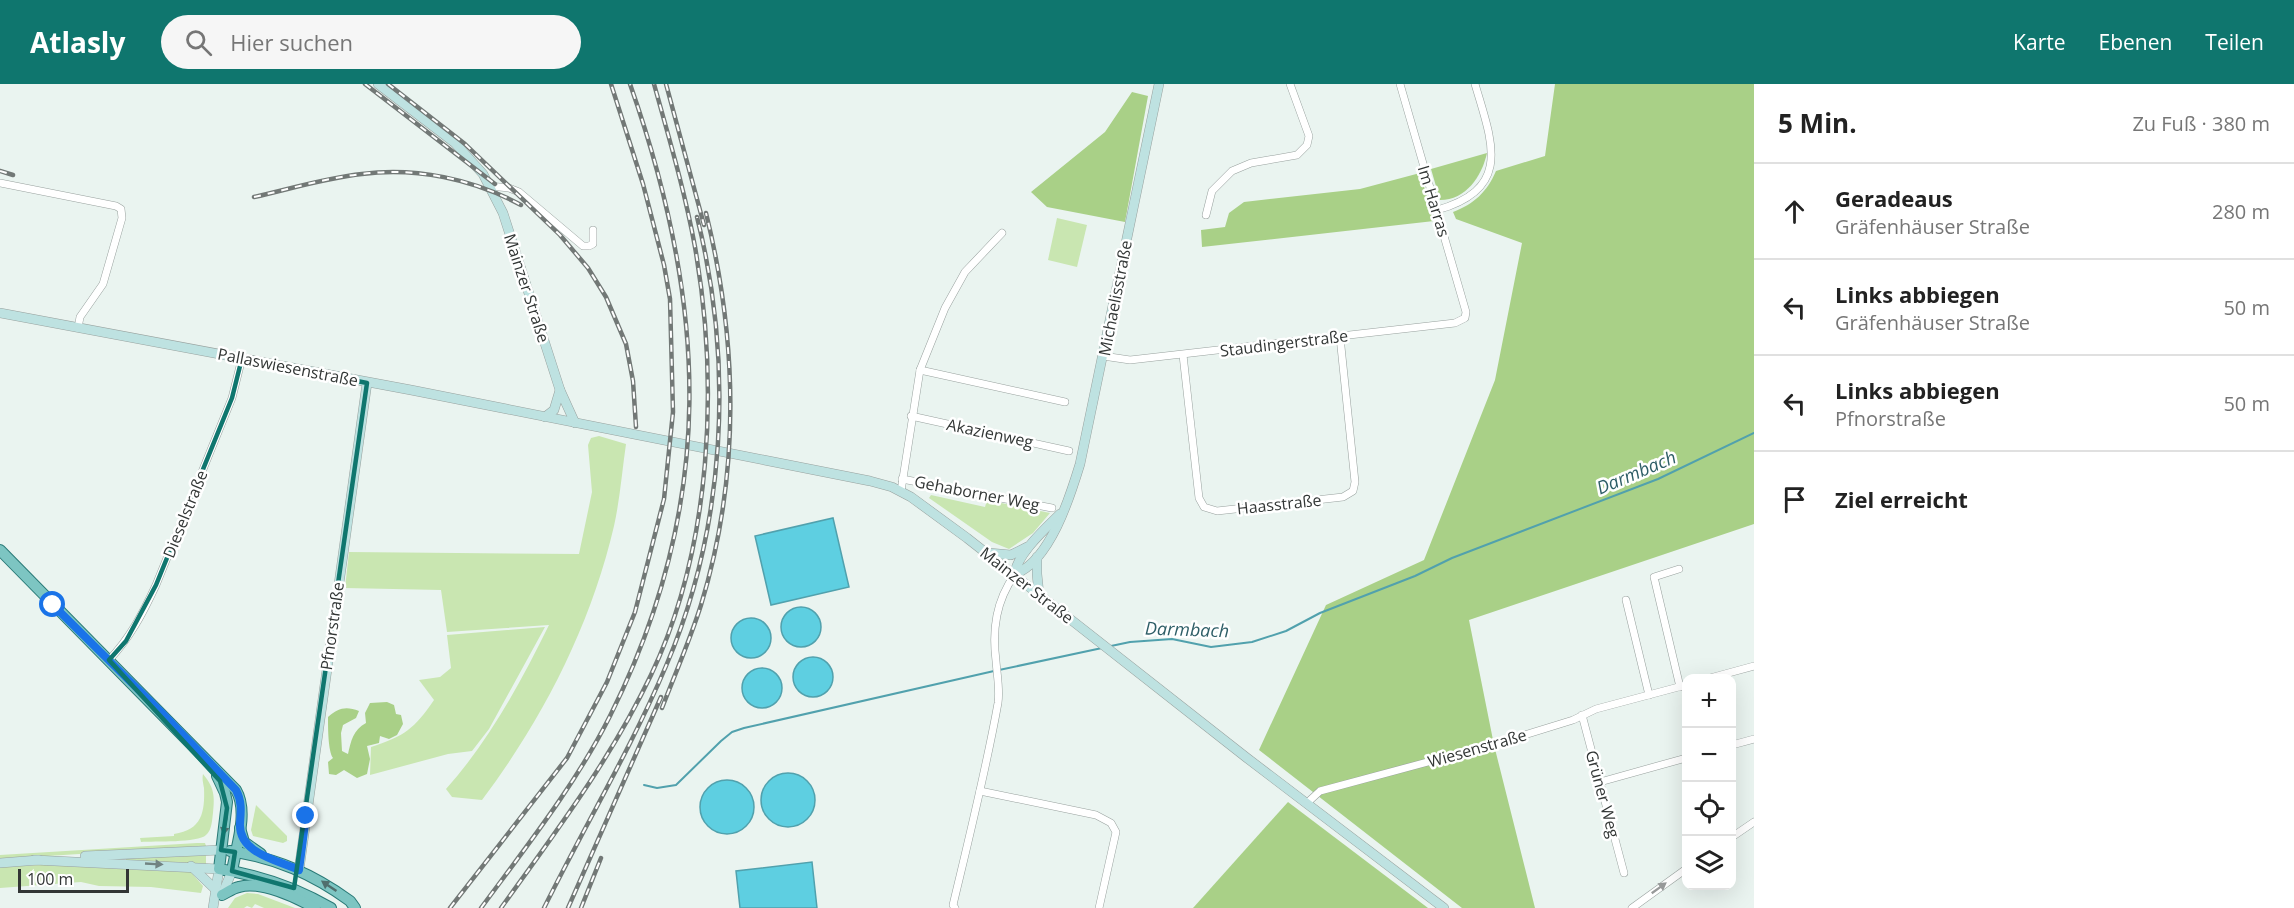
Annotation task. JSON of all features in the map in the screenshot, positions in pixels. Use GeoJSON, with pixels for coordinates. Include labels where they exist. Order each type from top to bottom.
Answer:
{"type":"FeatureCollection","features":[{"type":"Feature","properties":{"kind":"main road","name":"Mainzer Straße"},"geometry":{"type":"LineString","coordinates":[[378,84],[455,143],[473,161],[490,186],[508,227],[560,390],[575,423],[870,481],[901,491],[1015,574],[1098,642],[1444,908]]}},
{"type":"Feature","properties":{"kind":"main road","name":"Michaelisstraße"},"geometry":{"type":"LineString","coordinates":[[1015,574],[1026,570],[1056,528],[1080,464],[1159,84]]}},
{"type":"Feature","properties":{"kind":"main road","name":"Pallaswiesenstraße"},"geometry":{"type":"LineString","coordinates":[[0,313],[575,423]]}},
{"type":"Feature","properties":{"kind":"main road","name":"Pfnorstraße"},"geometry":{"type":"LineString","coordinates":[[299,870],[367,382]]}},
{"type":"Feature","properties":{"kind":"main road"},"geometry":{"type":"LineString","coordinates":[[545,417],[554,410],[560,390]]}},
{"type":"Feature","properties":{"kind":"main road","name":"Michaelisstraße"},"geometry":{"type":"LineString","coordinates":[[1015,574],[1017,563],[1064,510]]}},
{"type":"Feature","properties":{"kind":"main road"},"geometry":{"type":"LineString","coordinates":[[987,553],[1011,555],[1031,545]]}},
{"type":"Feature","properties":{"kind":"main road"},"geometry":{"type":"LineString","coordinates":[[0,550],[232,785],[239,795],[240,833],[244,842],[269,859]]}},
{"type":"Feature","properties":{"kind":"main road"},"geometry":{"type":"LineString","coordinates":[[1038,556],[1036,574],[1039,594]]}},
{"type":"Feature","properties":{"kind":"main road"},"geometry":{"type":"LineString","coordinates":[[211,766],[227,797],[219,869],[219,892]]}},
{"type":"Feature","properties":{"kind":"main road"},"geometry":{"type":"LineString","coordinates":[[214,908],[219,892],[232,871],[240,824]]}},
{"type":"Feature","properties":{"kind":"main road"},"geometry":{"type":"LineString","coordinates":[[0,863],[221,850],[269,859],[299,870],[323,882],[350,901],[355,908]]}},
{"type":"Feature","properties":{"kind":"main road"},"geometry":{"type":"LineString","coordinates":[[34,860],[191,866],[232,871],[272,880],[294,888],[331,908]]}},
{"type":"Feature","properties":{"kind":"main road"},"geometry":{"type":"LineString","coordinates":[[191,866],[219,892]]}},
{"type":"Feature","properties":{"kind":"main road"},"geometry":{"type":"LineString","coordinates":[[294,888],[299,870]]}},
{"type":"Feature","properties":{"kind":"main road"},"geometry":{"type":"LineString","coordinates":[[219,892],[254,885],[290,896],[315,908]]}},
{"type":"Feature","properties":{"kind":"street"},"geometry":{"type":"LineString","coordinates":[[1206,215],[1212,191],[1232,171],[1251,164],[1293,157],[1305,150],[1309,141],[1308,136],[1290,84]]}},
{"type":"Feature","properties":{"kind":"street","name":"Im Harras"},"geometry":{"type":"LineString","coordinates":[[1400,84],[1466,312],[1465,318]]}},
{"type":"Feature","properties":{"kind":"street"},"geometry":{"type":"LineString","coordinates":[[1437,210],[1456,204],[1469,196],[1480,185],[1491,167],[1490,138],[1475,84]]}},
{"type":"Feature","properties":{"kind":"street"},"geometry":{"type":"LineString","coordinates":[[0,183],[116,206],[121,209],[122,218],[103,284],[82,315],[78,328]]}},
{"type":"Feature","properties":{"kind":"street"},"geometry":{"type":"LineString","coordinates":[[490,186],[504,187],[519,192],[580,244],[590,246],[594,242],[593,230]]}},
{"type":"Feature","properties":{"kind":"street"},"geometry":{"type":"LineString","coordinates":[[901,491],[920,370],[945,308],[965,272],[1002,233]]}},
{"type":"Feature","properties":{"kind":"street","name":"Staudingerstraße"},"geometry":{"type":"LineString","coordinates":[[1103,356],[1129,360],[1183,355],[1455,323],[1465,318]]}},
{"type":"Feature","properties":{"kind":"street","name":"Haasstraße"},"geometry":{"type":"LineString","coordinates":[[1183,355],[1199,498],[1204,507],[1217,511],[1343,497],[1353,491],[1355,482],[1340,337]]}},
{"type":"Feature","properties":{"kind":"street","name":"Dieselstraße"},"geometry":{"type":"LineString","coordinates":[[109,660],[123,645],[156,585],[232,398],[242,358]]}},
{"type":"Feature","properties":{"kind":"street"},"geometry":{"type":"LineString","coordinates":[[920,370],[1065,402]]}},
{"type":"Feature","properties":{"kind":"street","name":"Akazienweg"},"geometry":{"type":"LineString","coordinates":[[911,416],[1069,451]]}},
{"type":"Feature","properties":{"kind":"street","name":"Gehaborner Weg"},"geometry":{"type":"LineString","coordinates":[[902,479],[1052,508]]}},
{"type":"Feature","properties":{"kind":"street","name":"Wiesenstraße"},"geometry":{"type":"LineString","coordinates":[[1679,569],[1654,577],[1682,682]]}},
{"type":"Feature","properties":{"kind":"street"},"geometry":{"type":"LineString","coordinates":[[955,908],[998,699],[999,684],[993,636],[995,624],[1003,593],[1015,574]]}},
{"type":"Feature","properties":{"kind":"street"},"geometry":{"type":"LineString","coordinates":[[1626,600],[1649,695]]}},
{"type":"Feature","properties":{"kind":"street"},"geometry":{"type":"LineString","coordinates":[[1725,674],[1754,666]]}},
{"type":"Feature","properties":{"kind":"street","name":"Wiesenstraße"},"geometry":{"type":"LineString","coordinates":[[1307,803],[1320,791],[1502,742],[1573,720],[1596,709],[1682,686]]}},
{"type":"Feature","properties":{"kind":"street","name":"Grüner Weg"},"geometry":{"type":"LineString","coordinates":[[1582,715],[1624,873]]}},
{"type":"Feature","properties":{"kind":"street"},"geometry":{"type":"LineString","coordinates":[[1736,744],[1754,739]]}},
{"type":"Feature","properties":{"kind":"street"},"geometry":{"type":"LineString","coordinates":[[1600,782],[1682,759]]}},
{"type":"Feature","properties":{"kind":"street"},"geometry":{"type":"LineString","coordinates":[[980,791],[1096,815],[1111,823],[1116,832],[1099,908]]}},
{"type":"Feature","properties":{"kind":"street"},"geometry":{"type":"LineString","coordinates":[[1733,836],[1754,822]]}},
{"type":"Feature","properties":{"kind":"street"},"geometry":{"type":"LineString","coordinates":[[1632,908],[1682,872]]}},
{"type":"Feature","properties":{"kind":"highlighted area"},"geometry":{"type":"Polygon","coordinates":[[[242,358],[367,383],[294,888],[232,871],[235,852],[221,850],[227,808],[220,781],[109,660],[126,641],[156,585],[232,398],[242,358]]]}},
{"type":"Feature","properties":{"kind":"green space"},"geometry":{"type":"Polygon","coordinates":[[[1555,84],[1754,84],[1754,524],[1469,620],[1494,745],[1535,908],[1462,908],[1259,750],[1326,605],[1424,560],[1495,380],[1522,243],[1456,219],[1453,212],[1479,196],[1496,171],[1545,156],[1555,84]]]}},
{"type":"Feature","properties":{"kind":"green space"},"geometry":{"type":"Polygon","coordinates":[[[1132,92],[1148,96],[1125,222],[1047,207],[1031,192],[1105,132],[1132,92]]]}},
{"type":"Feature","properties":{"kind":"green space"},"geometry":{"type":"Polygon","coordinates":[[[1487,153],[1477,178],[1465,191],[1458,196],[1440,200],[1431,169],[1487,153]]]}},
{"type":"Feature","properties":{"kind":"green space"},"geometry":{"type":"Polygon","coordinates":[[[1420,173],[1434,221],[1202,247],[1201,230],[1225,227],[1229,213],[1244,202],[1360,189],[1420,173]]]}},
{"type":"Feature","properties":{"kind":"green space"},"geometry":{"type":"Polygon","coordinates":[[[1057,218],[1087,225],[1077,267],[1048,260],[1057,218]]]}},
{"type":"Feature","properties":{"kind":"green space"},"geometry":{"type":"Polygon","coordinates":[[[599,436],[626,444],[614,526],[604,563],[578,635],[545,704],[482,800],[452,797],[446,789],[462,771],[490,731],[549,625],[447,632],[441,590],[345,588],[349,552],[579,554],[592,492],[588,445],[591,438],[599,436]]]}},
{"type":"Feature","properties":{"kind":"green space"},"geometry":{"type":"Polygon","coordinates":[[[931,495],[985,507],[987,500],[1050,513],[1033,533],[1009,549],[992,542],[929,498],[931,495]]]}},
{"type":"Feature","properties":{"kind":"green space"},"geometry":{"type":"Polygon","coordinates":[[[545,627],[489,729],[472,751],[448,754],[370,775],[371,747],[408,730],[434,700],[419,680],[440,677],[451,668],[447,635],[545,627]]]}},
{"type":"Feature","properties":{"kind":"green space"},"geometry":{"type":"Polygon","coordinates":[[[387,702],[394,705],[396,714],[401,715],[403,724],[397,735],[389,739],[380,736],[379,743],[367,746],[370,759],[367,774],[357,778],[344,770],[336,775],[329,774],[328,762],[333,758],[329,745],[328,717],[342,709],[359,711],[356,718],[343,725],[342,751],[348,754],[355,732],[366,723],[365,713],[370,703],[387,702]]]}},
{"type":"Feature","properties":{"kind":"green space"},"geometry":{"type":"Polygon","coordinates":[[[203,774],[212,788],[214,797],[211,828],[208,833],[201,838],[194,839],[141,842],[140,838],[174,836],[196,824],[204,805],[203,774]]]}},
{"type":"Feature","properties":{"kind":"green space"},"geometry":{"type":"Polygon","coordinates":[[[1288,802],[1428,908],[1193,908],[1288,802]]]}},
{"type":"Feature","properties":{"kind":"green space"},"geometry":{"type":"Polygon","coordinates":[[[256,805],[287,836],[287,841],[283,843],[253,836],[251,830],[256,805]]]}},
{"type":"Feature","properties":{"kind":"green space"},"geometry":{"type":"Polygon","coordinates":[[[205,843],[206,846],[0,859],[0,855],[205,843]]]}},
{"type":"Feature","properties":{"kind":"green space"},"geometry":{"type":"Polygon","coordinates":[[[206,854],[206,864],[126,860],[126,858],[206,854]]]}},
{"type":"Feature","properties":{"kind":"green space"},"geometry":{"type":"Polygon","coordinates":[[[59,864],[189,870],[203,886],[201,893],[151,887],[99,886],[81,882],[0,888],[0,867],[59,864]]]}},
{"type":"Feature","properties":{"kind":"green space"},"geometry":{"type":"Polygon","coordinates":[[[247,893],[258,894],[295,908],[264,908],[255,904],[252,908],[247,906],[228,908],[235,898],[247,893]]]}},
{"type":"Feature","properties":{"kind":"water"},"geometry":{"type":"Polygon","coordinates":[[[833,518],[849,587],[771,605],[755,536],[833,518]]]}},
{"type":"Feature","properties":{"kind":"water"},"geometry":{"type":"Polygon","coordinates":[[[801,607],[809,608],[815,613],[820,619],[820,635],[815,641],[809,646],[801,647],[793,646],[787,641],[782,635],[781,627],[782,619],[787,613],[793,608],[801,607]]]}},
{"type":"Feature","properties":{"kind":"water"},"geometry":{"type":"Polygon","coordinates":[[[751,618],[765,624],[771,638],[765,652],[751,658],[737,652],[731,638],[737,624],[751,618]]]}},
{"type":"Feature","properties":{"kind":"water"},"geometry":{"type":"Polygon","coordinates":[[[813,657],[821,658],[827,663],[832,669],[832,685],[827,691],[821,696],[813,697],[805,696],[799,691],[794,685],[793,677],[794,669],[799,663],[805,658],[813,657]]]}},
{"type":"Feature","properties":{"kind":"water"},"geometry":{"type":"Polygon","coordinates":[[[762,668],[770,669],[776,674],[781,680],[781,696],[776,702],[770,707],[762,708],[754,707],[748,702],[743,696],[742,688],[743,680],[748,674],[754,669],[762,668]]]}},
{"type":"Feature","properties":{"kind":"water"},"geometry":{"type":"Polygon","coordinates":[[[783,773],[793,773],[803,777],[811,785],[815,800],[811,815],[803,823],[793,827],[783,827],[773,823],[765,815],[761,805],[761,795],[765,785],[773,777],[783,773]]]}},
{"type":"Feature","properties":{"kind":"water"},"geometry":{"type":"Polygon","coordinates":[[[722,780],[732,780],[742,784],[750,792],[754,807],[750,822],[742,830],[732,834],[722,834],[712,830],[704,822],[700,812],[700,802],[704,792],[712,784],[722,780]]]}},
{"type":"Feature","properties":{"kind":"water"},"geometry":{"type":"Polygon","coordinates":[[[812,862],[817,908],[740,908],[736,871],[812,862]]]}},
{"type":"Feature","properties":{"kind":"waterway","name":"Darmbach"},"geometry":{"type":"LineString","coordinates":[[1111,646],[1130,642],[1172,639],[1211,647],[1252,642],[1286,631],[1320,613],[1415,576],[1452,558],[1658,479],[1754,433]]}},
{"type":"Feature","properties":{"kind":"waterway","name":"Darmbach"},"geometry":{"type":"LineString","coordinates":[[999,670],[1102,648]]}},
{"type":"Feature","properties":{"kind":"waterway","name":"Darmbach"},"geometry":{"type":"LineString","coordinates":[[644,785],[657,788],[676,785],[721,741],[732,732],[744,728],[994,671]]}},
{"type":"Feature","properties":{"kind":"railway"},"geometry":{"type":"LineString","coordinates":[[365,84],[495,184]]}},
{"type":"Feature","properties":{"kind":"railway"},"geometry":{"type":"LineString","coordinates":[[388,84],[465,144],[560,235],[588,268],[606,297],[626,344],[633,381],[636,427]]}},
{"type":"Feature","properties":{"kind":"railway"},"geometry":{"type":"LineString","coordinates":[[450,908],[567,758],[607,682],[635,612],[664,499],[673,412],[670,299],[664,265],[643,184],[611,84]]}},
{"type":"Feature","properties":{"kind":"railway"},"geometry":{"type":"LineString","coordinates":[[481,908],[566,791],[610,716],[645,637],[669,558],[684,481],[689,403],[686,325],[675,246],[656,166],[630,84]]}},
{"type":"Feature","properties":{"kind":"railway"},"geometry":{"type":"LineString","coordinates":[[501,908],[600,766],[651,675],[671,625],[687,573],[698,519],[705,464],[708,409],[703,299],[686,206],[654,84]]}},
{"type":"Feature","properties":{"kind":"railway"},"geometry":{"type":"LineString","coordinates":[[666,84],[704,225]]}},
{"type":"Feature","properties":{"kind":"railway"},"geometry":{"type":"LineString","coordinates":[[0,171],[13,175]]}},
{"type":"Feature","properties":{"kind":"railway"},"geometry":{"type":"LineString","coordinates":[[254,197],[348,176],[403,172],[464,182],[484,188],[521,205]]}},
{"type":"Feature","properties":{"kind":"railway"},"geometry":{"type":"LineString","coordinates":[[662,708],[701,605],[714,557],[723,508],[728,459],[729,360],[717,262],[706,213]]}},
{"type":"Feature","properties":{"kind":"railway"},"geometry":{"type":"LineString","coordinates":[[544,908],[623,758],[666,666],[686,613],[701,557],[712,501],[718,444],[719,387],[716,329],[709,273],[697,217]]}},
{"type":"Feature","properties":{"kind":"railway"},"geometry":{"type":"LineString","coordinates":[[568,908],[661,697]]}},
{"type":"Feature","properties":{"kind":"railway"},"geometry":{"type":"LineString","coordinates":[[581,908],[601,858]]}},
{"type":"Feature","properties":{"kind":"route"},"geometry":{"type":"LineString","coordinates":[[53,605],[232,785],[239,795],[240,833],[246,844],[269,859],[299,870],[306,816]]}}]}
